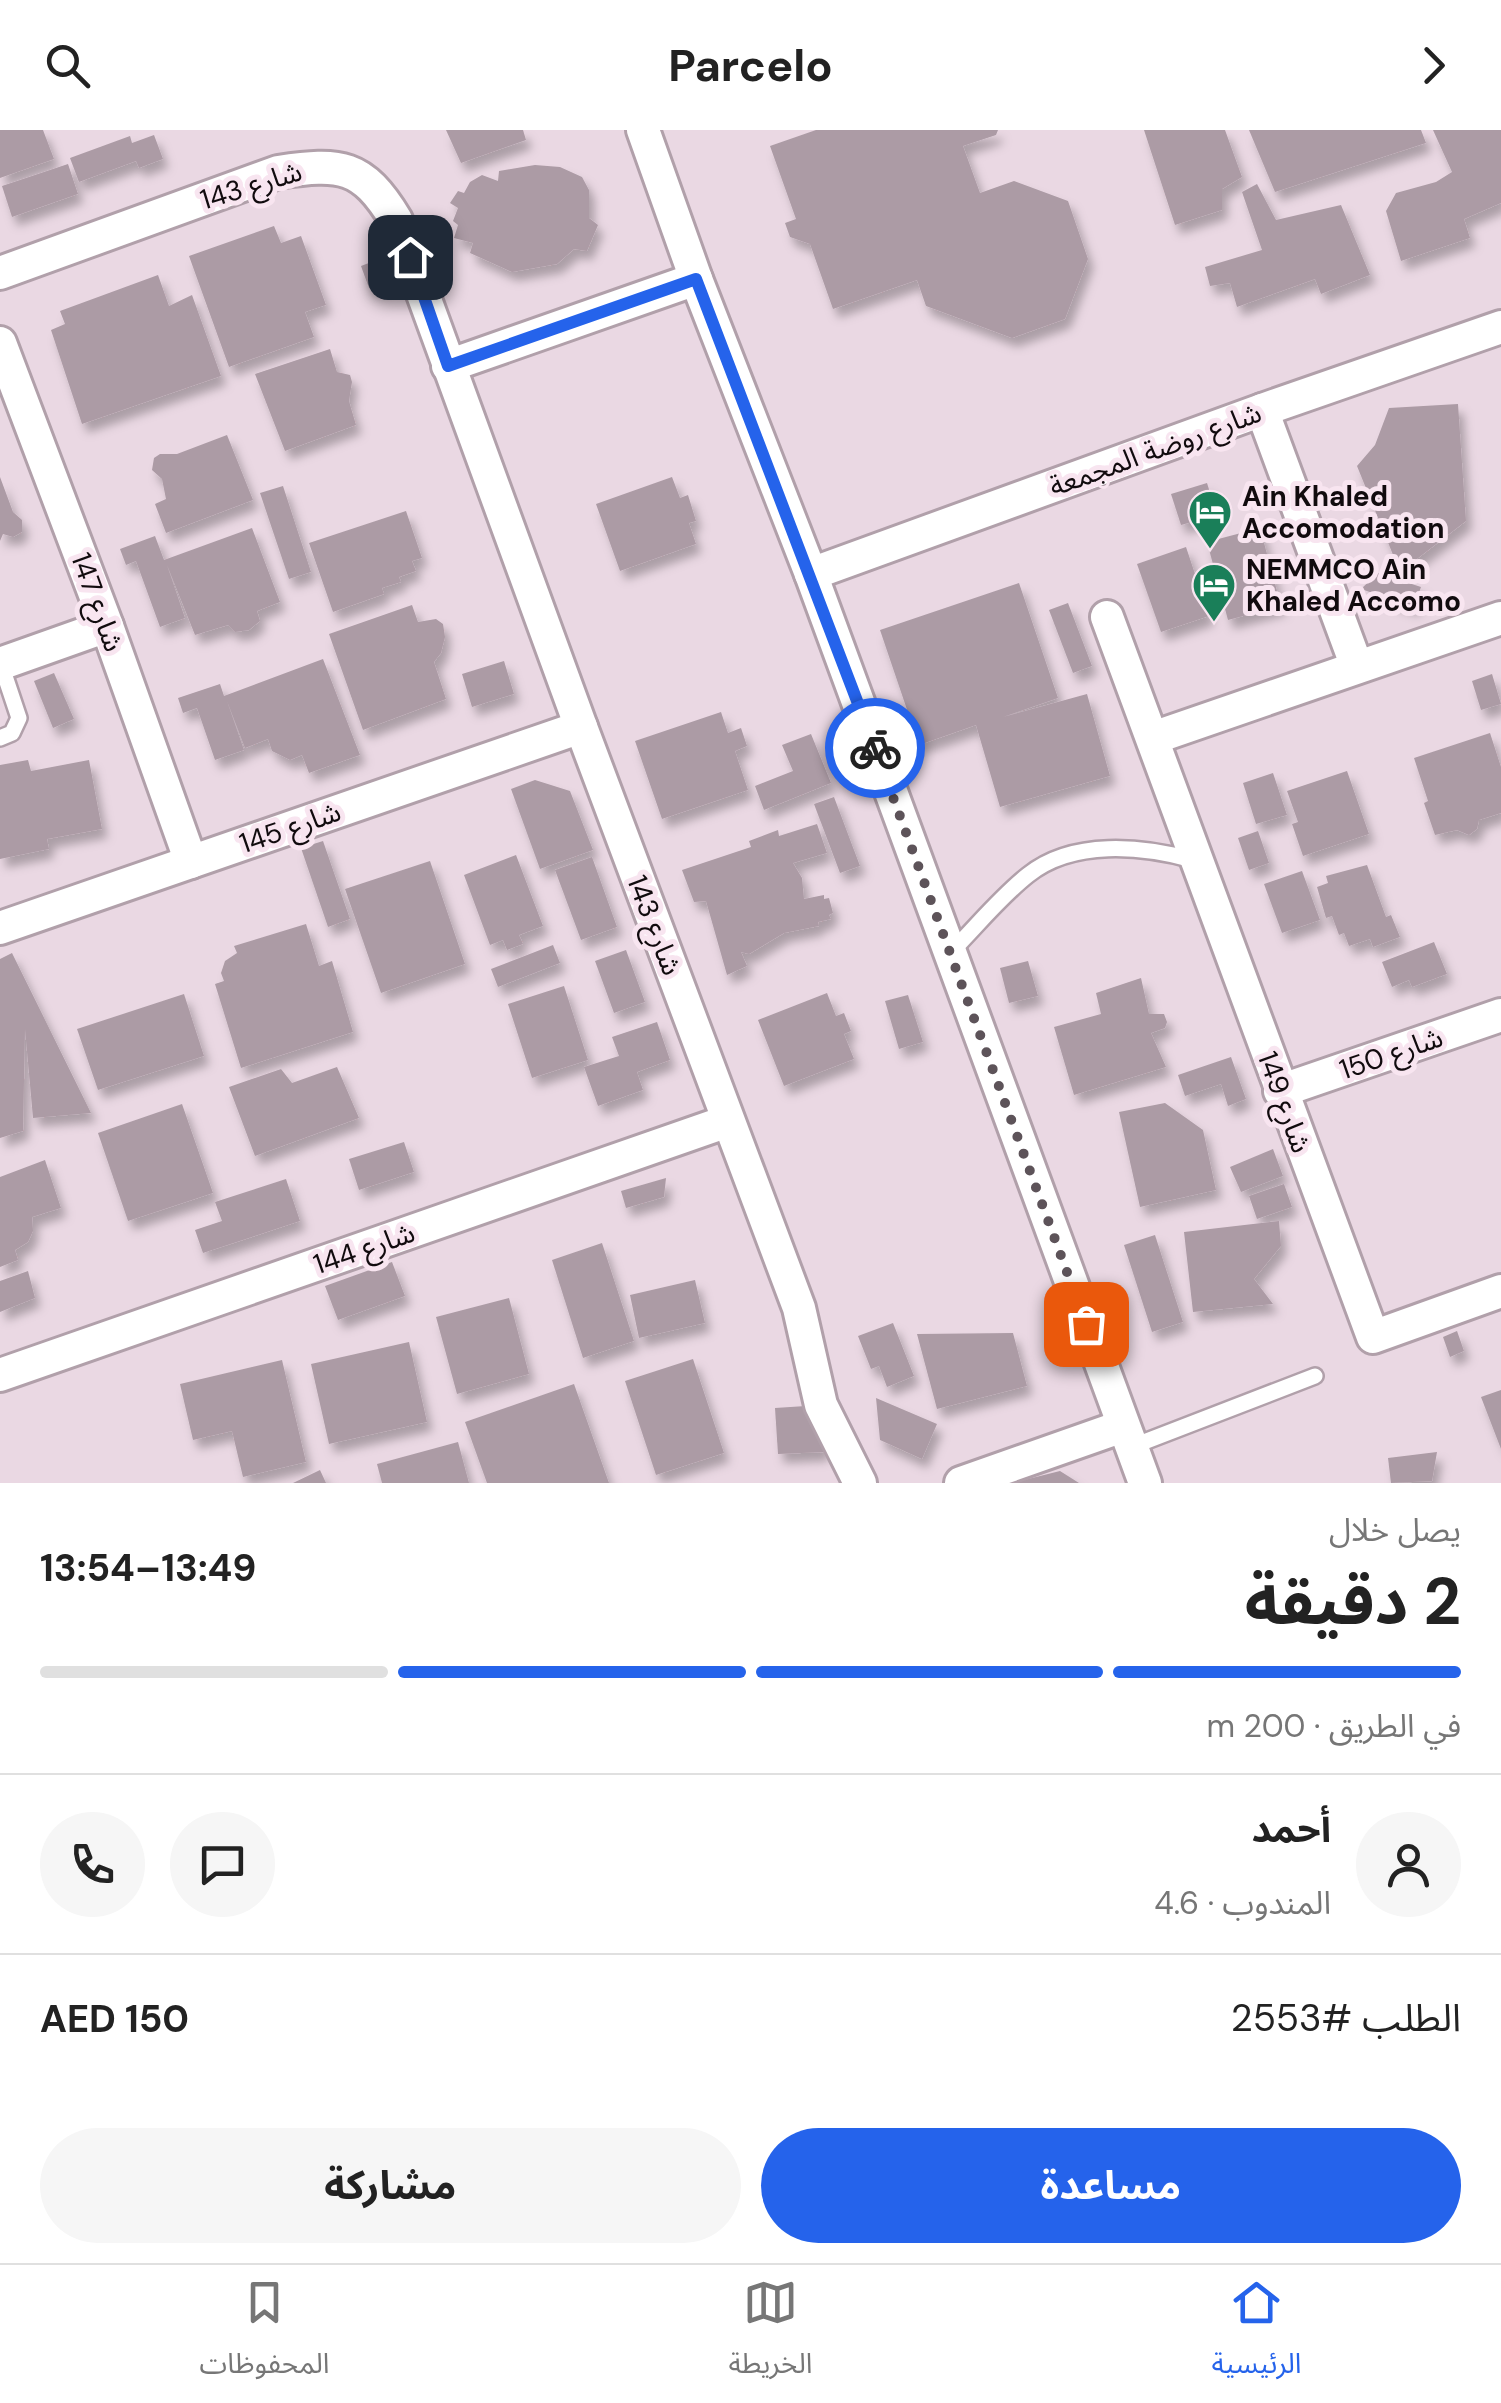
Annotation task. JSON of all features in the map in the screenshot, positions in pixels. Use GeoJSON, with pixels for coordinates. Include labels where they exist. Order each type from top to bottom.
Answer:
{"type":"FeatureCollection","features":[{"type":"Feature","properties":{"kind":"street"},"geometry":{"type":"LineString","coordinates":[[643,130],[696,279],[811,574],[1145,1483]]}},
{"type":"Feature","properties":{"kind":"street","name":"شارع 143"},"geometry":{"type":"LineString","coordinates":[[0,273],[278,172],[320,166],[353,172],[378,190],[396,220],[580,727],[799,1308],[821,1405],[860,1483]]}},
{"type":"Feature","properties":{"kind":"street"},"geometry":{"type":"LineString","coordinates":[[448,366],[696,279]]}},
{"type":"Feature","properties":{"kind":"street","name":"شارع روضة المجمعة"},"geometry":{"type":"LineString","coordinates":[[811,574],[1501,327]]}},
{"type":"Feature","properties":{"kind":"street","name":"شارع 147"},"geometry":{"type":"LineString","coordinates":[[0,344],[108,626],[191,862]]}},
{"type":"Feature","properties":{"kind":"street"},"geometry":{"type":"LineString","coordinates":[[1262,410],[1357,668]]}},
{"type":"Feature","properties":{"kind":"street","name":"شارع 149"},"geometry":{"type":"LineString","coordinates":[[1107,617],[1373,1337],[1501,1291]]}},
{"type":"Feature","properties":{"kind":"street"},"geometry":{"type":"LineString","coordinates":[[1153,738],[1501,618]]}},
{"type":"Feature","properties":{"kind":"street"},"geometry":{"type":"LineString","coordinates":[[0,664],[108,626]]}},
{"type":"Feature","properties":{"kind":"street","name":"شارع 145"},"geometry":{"type":"LineString","coordinates":[[0,928],[580,727]]}},
{"type":"Feature","properties":{"kind":"street","name":"شارع 150"},"geometry":{"type":"LineString","coordinates":[[1280,1091],[1501,1015]]}},
{"type":"Feature","properties":{"kind":"street","name":"شارع 144"},"geometry":{"type":"LineString","coordinates":[[0,1375],[728,1121]]}},
{"type":"Feature","properties":{"kind":"street"},"geometry":{"type":"LineString","coordinates":[[961,1483],[1127,1437]]}},
{"type":"Feature","properties":{"kind":"lane"},"geometry":{"type":"LineString","coordinates":[[0,664],[19,718],[12,733],[0,738]]}},
{"type":"Feature","properties":{"kind":"lane"},"geometry":{"type":"LineString","coordinates":[[951,952],[1030,872],[1070,854],[1153,849],[1197,861]]}},
{"type":"Feature","properties":{"kind":"lane"},"geometry":{"type":"LineString","coordinates":[[1127,1437],[1316,1376]]}},
{"type":"Feature","properties":{"kind":"building"},"geometry":{"type":"Polygon","coordinates":[[[0,130],[43,130],[54,159],[0,178],[0,130]]]}},
{"type":"Feature","properties":{"kind":"building"},"geometry":{"type":"Polygon","coordinates":[[[446,130],[523,130],[526,140],[461,163],[446,130]]]}},
{"type":"Feature","properties":{"kind":"building"},"geometry":{"type":"Polygon","coordinates":[[[816,130],[998,130],[996,135],[963,146],[980,193],[1014,181],[1068,201],[1088,259],[1065,319],[1012,338],[926,306],[917,280],[833,309],[810,244],[790,237],[785,223],[796,219],[770,146],[816,130]]]}},
{"type":"Feature","properties":{"kind":"building"},"geometry":{"type":"Polygon","coordinates":[[[1144,130],[1225,130],[1242,177],[1222,189],[1222,210],[1175,225],[1144,130]]]}},
{"type":"Feature","properties":{"kind":"building"},"geometry":{"type":"Polygon","coordinates":[[[1249,130],[1421,130],[1426,143],[1275,192],[1249,130]]]}},
{"type":"Feature","properties":{"kind":"building"},"geometry":{"type":"Polygon","coordinates":[[[1433,130],[1501,130],[1501,203],[1464,219],[1470,238],[1401,261],[1386,211],[1396,193],[1436,182],[1452,172],[1433,130]]]}},
{"type":"Feature","properties":{"kind":"building"},"geometry":{"type":"Polygon","coordinates":[[[154,135],[163,159],[139,168],[136,161],[79,182],[70,158],[130,136],[132,143],[154,135]]]}},
{"type":"Feature","properties":{"kind":"building"},"geometry":{"type":"Polygon","coordinates":[[[68,164],[78,194],[12,217],[2,186],[68,164]]]}},
{"type":"Feature","properties":{"kind":"building"},"geometry":{"type":"Polygon","coordinates":[[[535,165],[560,167],[582,177],[589,190],[589,218],[598,225],[587,251],[574,249],[557,264],[512,272],[470,253],[473,243],[454,238],[458,225],[453,221],[458,208],[450,203],[458,191],[464,193],[470,182],[482,175],[498,181],[499,171],[535,165]]]}},
{"type":"Feature","properties":{"kind":"building"},"geometry":{"type":"Polygon","coordinates":[[[1257,184],[1276,220],[1341,205],[1370,275],[1321,294],[1315,279],[1237,307],[1230,283],[1210,286],[1205,267],[1262,250],[1242,192],[1257,184]]]}},
{"type":"Feature","properties":{"kind":"building"},"geometry":{"type":"Polygon","coordinates":[[[274,226],[281,243],[301,236],[326,305],[305,312],[314,337],[229,367],[189,256],[274,226]]]}},
{"type":"Feature","properties":{"kind":"building"},"geometry":{"type":"Polygon","coordinates":[[[382,258],[389,281],[369,288],[361,266],[382,258]]]}},
{"type":"Feature","properties":{"kind":"building"},"geometry":{"type":"Polygon","coordinates":[[[158,275],[169,306],[192,295],[221,376],[82,424],[51,330],[65,324],[60,311],[158,275]]]}},
{"type":"Feature","properties":{"kind":"building"},"geometry":{"type":"Polygon","coordinates":[[[330,349],[337,372],[350,375],[349,401],[356,425],[285,451],[255,374],[330,349]]]}},
{"type":"Feature","properties":{"kind":"building"},"geometry":{"type":"Polygon","coordinates":[[[1458,404],[1466,521],[1400,572],[1357,466],[1375,445],[1389,408],[1458,404]]]}},
{"type":"Feature","properties":{"kind":"building"},"geometry":{"type":"Polygon","coordinates":[[[227,435],[253,500],[166,533],[155,504],[166,499],[162,479],[152,470],[154,458],[177,454],[227,435]]]}},
{"type":"Feature","properties":{"kind":"building"},"geometry":{"type":"Polygon","coordinates":[[[0,477],[13,512],[22,520],[22,532],[13,537],[3,534],[0,541],[0,477]]]}},
{"type":"Feature","properties":{"kind":"building"},"geometry":{"type":"Polygon","coordinates":[[[672,477],[680,498],[688,495],[696,521],[689,523],[696,544],[620,571],[596,504],[672,477]]]}},
{"type":"Feature","properties":{"kind":"building"},"geometry":{"type":"Polygon","coordinates":[[[1207,483],[1217,515],[1181,525],[1171,494],[1207,483]]]}},
{"type":"Feature","properties":{"kind":"building"},"geometry":{"type":"Polygon","coordinates":[[[283,486],[311,572],[289,579],[260,493],[283,486]]]}},
{"type":"Feature","properties":{"kind":"building"},"geometry":{"type":"Polygon","coordinates":[[[406,511],[422,558],[412,561],[416,571],[399,577],[401,582],[382,588],[384,594],[333,612],[309,543],[406,511]]]}},
{"type":"Feature","properties":{"kind":"building"},"geometry":{"type":"Polygon","coordinates":[[[252,528],[280,602],[257,611],[260,621],[249,630],[235,632],[228,625],[195,635],[167,565],[185,618],[160,627],[136,561],[126,565],[120,549],[155,536],[164,560],[252,528]]]}},
{"type":"Feature","properties":{"kind":"building"},"geometry":{"type":"Polygon","coordinates":[[[1260,528],[1281,606],[1228,620],[1207,542],[1260,528]]]}},
{"type":"Feature","properties":{"kind":"building"},"geometry":{"type":"Polygon","coordinates":[[[1186,547],[1209,616],[1161,632],[1137,564],[1186,547]]]}},
{"type":"Feature","properties":{"kind":"building"},"geometry":{"type":"Polygon","coordinates":[[[1378,573],[1421,587],[1414,607],[1361,589],[1378,573]]]}},
{"type":"Feature","properties":{"kind":"building"},"geometry":{"type":"Polygon","coordinates":[[[1019,583],[1058,698],[1003,717],[1087,694],[1110,776],[1000,807],[976,725],[919,745],[880,630],[1019,583]]]}},
{"type":"Feature","properties":{"kind":"building"},"geometry":{"type":"Polygon","coordinates":[[[1068,603],[1092,666],[1073,673],[1049,610],[1068,603]]]}},
{"type":"Feature","properties":{"kind":"building"},"geometry":{"type":"Polygon","coordinates":[[[412,605],[418,622],[436,619],[443,624],[445,637],[434,662],[446,699],[363,730],[329,634],[412,605]]]}},
{"type":"Feature","properties":{"kind":"building"},"geometry":{"type":"Polygon","coordinates":[[[323,659],[360,755],[309,773],[302,755],[290,760],[272,751],[268,739],[245,748],[227,701],[244,750],[215,760],[197,708],[183,713],[178,698],[220,684],[224,696],[323,659]]]}},
{"type":"Feature","properties":{"kind":"building"},"geometry":{"type":"Polygon","coordinates":[[[504,661],[514,694],[472,707],[462,674],[504,661]]]}},
{"type":"Feature","properties":{"kind":"building"},"geometry":{"type":"Polygon","coordinates":[[[54,673],[74,719],[53,728],[34,681],[54,673]]]}},
{"type":"Feature","properties":{"kind":"building"},"geometry":{"type":"Polygon","coordinates":[[[1492,674],[1501,704],[1481,710],[1472,681],[1492,674]]]}},
{"type":"Feature","properties":{"kind":"building"},"geometry":{"type":"Polygon","coordinates":[[[721,712],[728,733],[741,728],[747,746],[735,751],[748,790],[662,819],[635,741],[721,712]]]}},
{"type":"Feature","properties":{"kind":"building"},"geometry":{"type":"Polygon","coordinates":[[[1490,733],[1501,767],[1501,813],[1479,820],[1477,829],[1469,835],[1457,830],[1435,835],[1414,758],[1490,733]]]}},
{"type":"Feature","properties":{"kind":"building"},"geometry":{"type":"Polygon","coordinates":[[[811,734],[831,783],[764,810],[755,786],[793,771],[782,745],[811,734]]]}},
{"type":"Feature","properties":{"kind":"building"},"geometry":{"type":"Polygon","coordinates":[[[28,760],[31,771],[89,760],[102,829],[47,839],[49,849],[0,859],[0,765],[28,760]]]}},
{"type":"Feature","properties":{"kind":"building"},"geometry":{"type":"Polygon","coordinates":[[[1347,771],[1369,834],[1303,856],[1292,824],[1298,822],[1287,791],[1347,771]]]}},
{"type":"Feature","properties":{"kind":"building"},"geometry":{"type":"Polygon","coordinates":[[[1273,773],[1287,815],[1256,824],[1243,783],[1273,773]]]}},
{"type":"Feature","properties":{"kind":"building"},"geometry":{"type":"Polygon","coordinates":[[[535,780],[570,791],[593,850],[540,869],[511,789],[535,780]]]}},
{"type":"Feature","properties":{"kind":"building"},"geometry":{"type":"Polygon","coordinates":[[[834,797],[860,866],[840,873],[814,804],[834,797]]]}},
{"type":"Feature","properties":{"kind":"building"},"geometry":{"type":"Polygon","coordinates":[[[817,824],[827,853],[793,863],[802,878],[804,899],[824,895],[824,899],[829,898],[831,919],[818,922],[819,926],[784,933],[749,954],[741,952],[747,966],[727,975],[706,901],[694,902],[682,870],[751,847],[749,841],[778,830],[779,836],[817,824]]]}},
{"type":"Feature","properties":{"kind":"building"},"geometry":{"type":"Polygon","coordinates":[[[1258,831],[1269,863],[1249,870],[1238,838],[1258,831]]]}},
{"type":"Feature","properties":{"kind":"building"},"geometry":{"type":"Polygon","coordinates":[[[323,841],[350,919],[328,927],[301,848],[323,841]]]}},
{"type":"Feature","properties":{"kind":"building"},"geometry":{"type":"Polygon","coordinates":[[[516,855],[543,926],[519,935],[523,944],[507,950],[503,940],[490,945],[464,875],[516,855]]]}},
{"type":"Feature","properties":{"kind":"building"},"geometry":{"type":"Polygon","coordinates":[[[592,857],[617,927],[581,940],[555,870],[592,857]]]}},
{"type":"Feature","properties":{"kind":"building"},"geometry":{"type":"Polygon","coordinates":[[[430,861],[465,964],[381,993],[345,889],[430,861]]]}},
{"type":"Feature","properties":{"kind":"building"},"geometry":{"type":"Polygon","coordinates":[[[1367,865],[1386,917],[1391,915],[1400,937],[1373,947],[1370,939],[1349,946],[1344,933],[1339,935],[1332,916],[1326,918],[1317,887],[1328,883],[1326,876],[1367,865]]]}},
{"type":"Feature","properties":{"kind":"building"},"geometry":{"type":"Polygon","coordinates":[[[1302,871],[1320,920],[1282,933],[1264,884],[1302,871]]]}},
{"type":"Feature","properties":{"kind":"building"},"geometry":{"type":"Polygon","coordinates":[[[306,924],[319,966],[332,961],[353,1032],[241,1068],[215,984],[224,981],[221,973],[225,961],[237,953],[234,946],[306,924]]]}},
{"type":"Feature","properties":{"kind":"building"},"geometry":{"type":"Polygon","coordinates":[[[1434,942],[1447,974],[1412,987],[1409,980],[1392,987],[1382,962],[1434,942]]]}},
{"type":"Feature","properties":{"kind":"building"},"geometry":{"type":"Polygon","coordinates":[[[553,945],[560,963],[498,987],[491,969],[553,945]]]}},
{"type":"Feature","properties":{"kind":"building"},"geometry":{"type":"Polygon","coordinates":[[[626,950],[645,1002],[614,1013],[595,961],[626,950]]]}},
{"type":"Feature","properties":{"kind":"building"},"geometry":{"type":"Polygon","coordinates":[[[12,953],[91,1113],[33,1118],[25,1029],[23,1131],[0,1138],[0,959],[12,953]]]}},
{"type":"Feature","properties":{"kind":"building"},"geometry":{"type":"Polygon","coordinates":[[[1028,961],[1038,996],[1009,1003],[1000,968],[1028,961]]]}},
{"type":"Feature","properties":{"kind":"building"},"geometry":{"type":"Polygon","coordinates":[[[1141,978],[1149,1014],[1164,1014],[1167,1022],[1165,1028],[1151,1033],[1166,1067],[1074,1095],[1054,1027],[1101,1014],[1096,993],[1141,978]]]}},
{"type":"Feature","properties":{"kind":"building"},"geometry":{"type":"Polygon","coordinates":[[[564,986],[588,1060],[532,1078],[508,1004],[564,986]]]}},
{"type":"Feature","properties":{"kind":"building"},"geometry":{"type":"Polygon","coordinates":[[[827,993],[836,1016],[844,1013],[851,1031],[844,1034],[854,1059],[784,1086],[758,1020],[827,993]]]}},
{"type":"Feature","properties":{"kind":"building"},"geometry":{"type":"Polygon","coordinates":[[[184,994],[204,1056],[98,1090],[77,1029],[184,994]]]}},
{"type":"Feature","properties":{"kind":"building"},"geometry":{"type":"Polygon","coordinates":[[[908,995],[923,1042],[899,1049],[885,1001],[908,995]]]}},
{"type":"Feature","properties":{"kind":"building"},"geometry":{"type":"Polygon","coordinates":[[[657,1022],[670,1060],[637,1072],[643,1090],[598,1106],[584,1067],[619,1056],[612,1037],[657,1022]]]}},
{"type":"Feature","properties":{"kind":"building"},"geometry":{"type":"Polygon","coordinates":[[[1231,1057],[1246,1099],[1228,1106],[1221,1084],[1185,1096],[1178,1075],[1231,1057]]]}},
{"type":"Feature","properties":{"kind":"building"},"geometry":{"type":"Polygon","coordinates":[[[337,1067],[359,1118],[255,1156],[229,1087],[281,1069],[292,1083],[337,1067]]]}},
{"type":"Feature","properties":{"kind":"building"},"geometry":{"type":"Polygon","coordinates":[[[1165,1103],[1203,1130],[1216,1190],[1140,1207],[1119,1112],[1165,1103]]]}},
{"type":"Feature","properties":{"kind":"building"},"geometry":{"type":"Polygon","coordinates":[[[182,1104],[213,1193],[128,1221],[98,1133],[182,1104]]]}},
{"type":"Feature","properties":{"kind":"building"},"geometry":{"type":"Polygon","coordinates":[[[404,1142],[414,1172],[359,1190],[349,1159],[404,1142]]]}},
{"type":"Feature","properties":{"kind":"building"},"geometry":{"type":"Polygon","coordinates":[[[1273,1149],[1283,1176],[1241,1192],[1230,1167],[1273,1149]]]}},
{"type":"Feature","properties":{"kind":"building"},"geometry":{"type":"Polygon","coordinates":[[[45,1160],[61,1208],[32,1217],[33,1231],[28,1242],[15,1250],[18,1260],[0,1267],[0,1177],[45,1160]]]}},
{"type":"Feature","properties":{"kind":"building"},"geometry":{"type":"Polygon","coordinates":[[[666,1178],[664,1197],[626,1208],[621,1191],[666,1178]]]}},
{"type":"Feature","properties":{"kind":"building"},"geometry":{"type":"Polygon","coordinates":[[[286,1179],[300,1221],[203,1253],[195,1230],[222,1221],[215,1202],[286,1179]]]}},
{"type":"Feature","properties":{"kind":"building"},"geometry":{"type":"Polygon","coordinates":[[[1284,1184],[1292,1207],[1257,1219],[1249,1196],[1284,1184]]]}},
{"type":"Feature","properties":{"kind":"building"},"geometry":{"type":"Polygon","coordinates":[[[1279,1221],[1281,1246],[1254,1279],[1273,1304],[1193,1312],[1184,1232],[1279,1221]]]}},
{"type":"Feature","properties":{"kind":"building"},"geometry":{"type":"Polygon","coordinates":[[[1155,1235],[1183,1322],[1152,1332],[1124,1245],[1155,1235]]]}},
{"type":"Feature","properties":{"kind":"building"},"geometry":{"type":"Polygon","coordinates":[[[602,1243],[634,1341],[583,1358],[552,1260],[602,1243]]]}},
{"type":"Feature","properties":{"kind":"building"},"geometry":{"type":"Polygon","coordinates":[[[392,1262],[405,1296],[338,1320],[325,1286],[392,1262]]]}},
{"type":"Feature","properties":{"kind":"building"},"geometry":{"type":"Polygon","coordinates":[[[28,1271],[35,1298],[0,1312],[0,1281],[28,1271]]]}},
{"type":"Feature","properties":{"kind":"building"},"geometry":{"type":"Polygon","coordinates":[[[695,1280],[705,1323],[639,1338],[630,1295],[695,1280]]]}},
{"type":"Feature","properties":{"kind":"building"},"geometry":{"type":"Polygon","coordinates":[[[509,1298],[529,1374],[457,1394],[436,1317],[509,1298]]]}},
{"type":"Feature","properties":{"kind":"building"},"geometry":{"type":"Polygon","coordinates":[[[893,1323],[914,1376],[887,1387],[879,1366],[871,1369],[858,1336],[893,1323]]]}},
{"type":"Feature","properties":{"kind":"building"},"geometry":{"type":"Polygon","coordinates":[[[1457,1331],[1464,1351],[1450,1357],[1443,1337],[1457,1331]]]}},
{"type":"Feature","properties":{"kind":"building"},"geometry":{"type":"Polygon","coordinates":[[[1013,1333],[1027,1386],[937,1409],[917,1334],[1013,1333]]]}},
{"type":"Feature","properties":{"kind":"building"},"geometry":{"type":"Polygon","coordinates":[[[409,1342],[427,1422],[329,1444],[311,1364],[409,1342]]]}},
{"type":"Feature","properties":{"kind":"building"},"geometry":{"type":"Polygon","coordinates":[[[693,1359],[724,1453],[656,1475],[625,1381],[693,1359]]]}},
{"type":"Feature","properties":{"kind":"building"},"geometry":{"type":"Polygon","coordinates":[[[282,1360],[306,1462],[243,1477],[232,1431],[193,1440],[180,1384],[282,1360]]]}},
{"type":"Feature","properties":{"kind":"building"},"geometry":{"type":"Polygon","coordinates":[[[574,1384],[609,1483],[487,1483],[465,1422],[574,1384]]]}},
{"type":"Feature","properties":{"kind":"building"},"geometry":{"type":"Polygon","coordinates":[[[1501,1390],[1501,1449],[1481,1397],[1501,1390]]]}},
{"type":"Feature","properties":{"kind":"building"},"geometry":{"type":"Polygon","coordinates":[[[876,1398],[937,1424],[922,1459],[880,1440],[876,1398]]]}},
{"type":"Feature","properties":{"kind":"building"},"geometry":{"type":"Polygon","coordinates":[[[821,1405],[824,1452],[778,1454],[775,1408],[821,1405]]]}},
{"type":"Feature","properties":{"kind":"building"},"geometry":{"type":"Polygon","coordinates":[[[458,1442],[469,1483],[382,1483],[377,1464],[458,1442]]]}},
{"type":"Feature","properties":{"kind":"building"},"geometry":{"type":"Polygon","coordinates":[[[1437,1452],[1432,1481],[1391,1483],[1388,1458],[1437,1452]]]}},
{"type":"Feature","properties":{"kind":"building"},"geometry":{"type":"Polygon","coordinates":[[[320,1470],[326,1483],[293,1483],[320,1470]]]}},
{"type":"Feature","properties":{"kind":"building"},"geometry":{"type":"Polygon","coordinates":[[[1060,1471],[1079,1483],[1016,1482],[1060,1471]]]}},
{"type":"Feature","properties":{"kind":"way so far"},"geometry":{"type":"LineString","coordinates":[[875,748],[1086,1324]]}},
{"type":"Feature","properties":{"kind":"place","name":"Ain Khaled Accomodation"},"geometry":{"type":"Point","coordinates":[1210,550]}},
{"type":"Feature","properties":{"kind":"place","name":"NEMMCO Ain Khaled Accomo"},"geometry":{"type":"Point","coordinates":[1214,623]}},
{"type":"Feature","properties":{"kind":"route"},"geometry":{"type":"LineString","coordinates":[[410,257],[448,366],[696,279],[875,748]]}}]}
